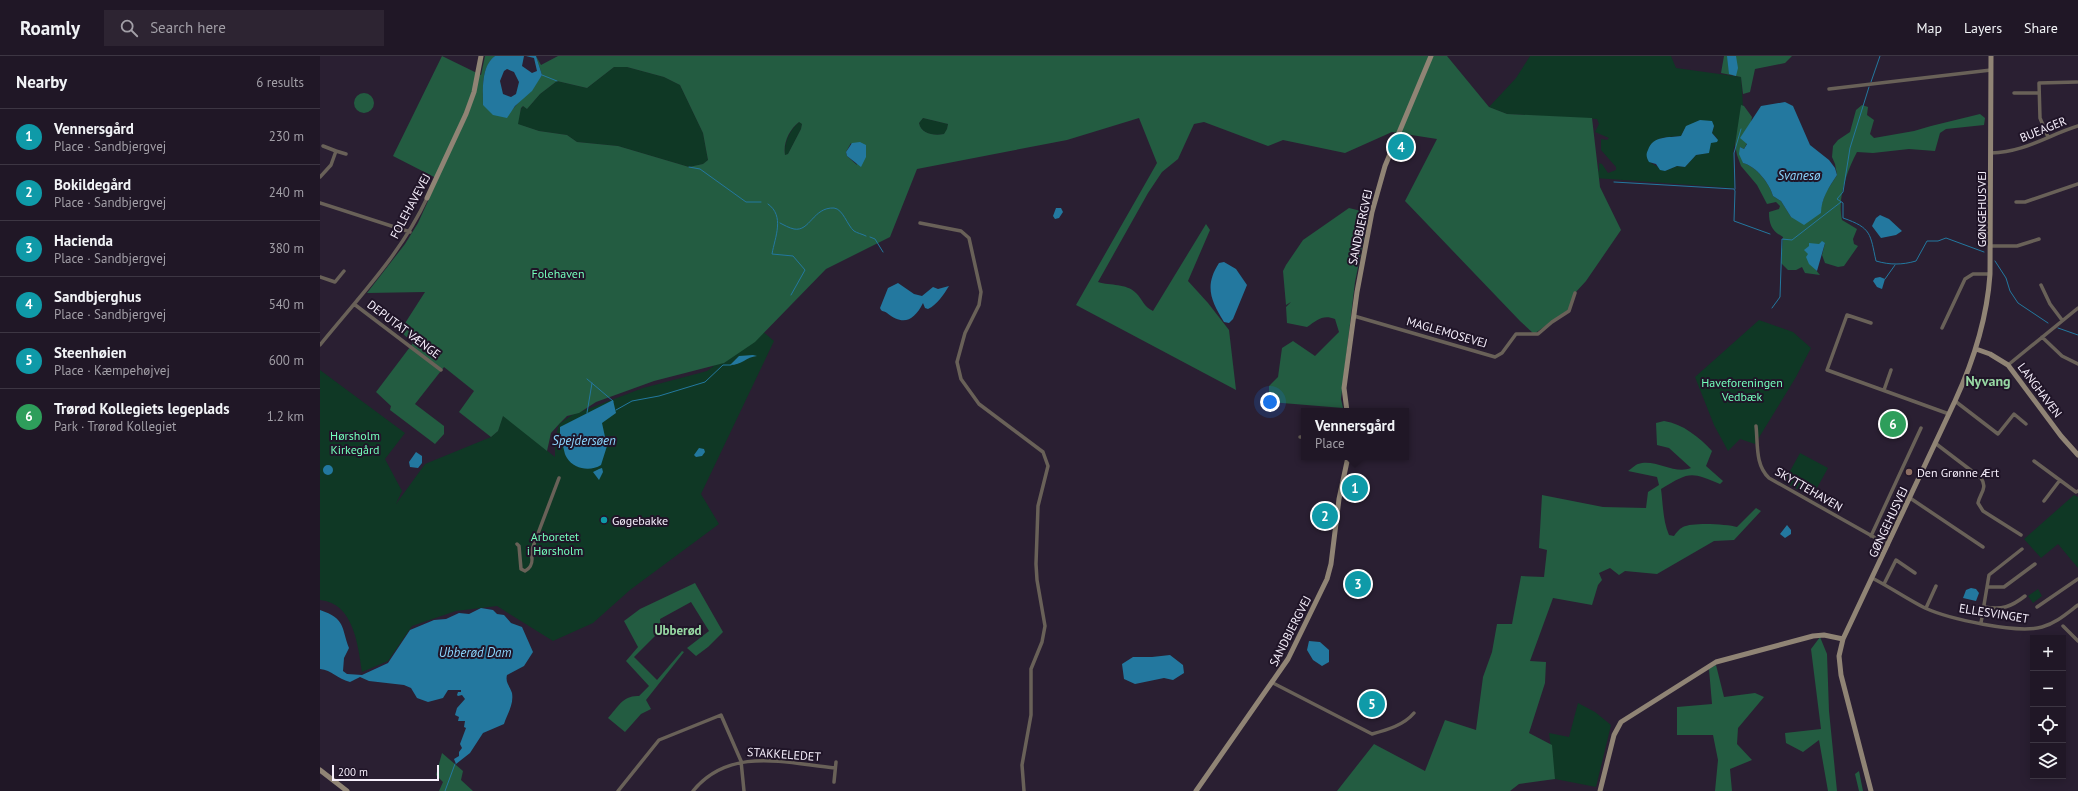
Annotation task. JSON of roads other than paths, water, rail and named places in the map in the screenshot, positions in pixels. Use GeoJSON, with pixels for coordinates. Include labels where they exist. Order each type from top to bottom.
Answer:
{"type":"FeatureCollection","features":[{"type":"Feature","properties":{"kind":"street","name":"FOLEHAVEVEJ"},"geometry":{"type":"LineString","coordinates":[[320,345],[378,278],[410,232],[466,114],[474,92],[481,56]]}},
{"type":"Feature","properties":{"kind":"street","name":"SANDBJERGVEJ"},"geometry":{"type":"LineString","coordinates":[[1346,408],[1344,388],[1362,260],[1377,193],[1395,139],[1431,56]]}},
{"type":"Feature","properties":{"kind":"street","name":"GØNGEHUSVEJ"},"geometry":{"type":"LineString","coordinates":[[1871,791],[1841,675],[1839,656],[1843,639],[1955,401],[1976,349],[1985,314],[1990,274],[1991,56]]}},
{"type":"Feature","properties":{"kind":"street"},"geometry":{"type":"LineString","coordinates":[[1829,89],[1990,70]]}},
{"type":"Feature","properties":{"kind":"street"},"geometry":{"type":"LineString","coordinates":[[2048,137],[2040,118],[2040,82],[2077,82]]}},
{"type":"Feature","properties":{"kind":"street"},"geometry":{"type":"LineString","coordinates":[[2014,93],[2039,93]]}},
{"type":"Feature","properties":{"kind":"street","name":"BUEAGER"},"geometry":{"type":"LineString","coordinates":[[1991,153],[2016,151],[2078,126]]}},
{"type":"Feature","properties":{"kind":"street"},"geometry":{"type":"LineString","coordinates":[[323,146],[346,154]]}},
{"type":"Feature","properties":{"kind":"street"},"geometry":{"type":"LineString","coordinates":[[320,177],[331,166],[336,151]]}},
{"type":"Feature","properties":{"kind":"street"},"geometry":{"type":"LineString","coordinates":[[2016,202],[2025,202],[2078,184]]}},
{"type":"Feature","properties":{"kind":"street"},"geometry":{"type":"LineString","coordinates":[[320,203],[410,232]]}},
{"type":"Feature","properties":{"kind":"street"},"geometry":{"type":"LineString","coordinates":[[920,223],[961,231],[969,238],[982,292],[981,299],[965,334],[957,368],[965,387],[979,404],[1043,452],[1048,466],[1038,506],[1036,564],[1037,580],[1045,626],[1042,642],[1031,669],[1031,722],[1022,765],[1024,791]]}},
{"type":"Feature","properties":{"kind":"street"},"geometry":{"type":"LineString","coordinates":[[1990,246],[2017,246],[2039,239]]}},
{"type":"Feature","properties":{"kind":"street"},"geometry":{"type":"LineString","coordinates":[[320,277],[335,282],[344,271]]}},
{"type":"Feature","properties":{"kind":"street"},"geometry":{"type":"LineString","coordinates":[[1942,328],[1966,279],[1973,274],[1990,274]]}},
{"type":"Feature","properties":{"kind":"street"},"geometry":{"type":"LineString","coordinates":[[2041,285],[2050,304],[2062,320]]}},
{"type":"Feature","properties":{"kind":"street","name":"MAGLEMOSEVEJ"},"geometry":{"type":"LineString","coordinates":[[1354,316],[1495,357],[1502,353],[1516,334],[1538,334],[1552,322],[1569,311],[1575,293]]}},
{"type":"Feature","properties":{"kind":"street","name":"DEPUTAT VÆNGE"},"geometry":{"type":"LineString","coordinates":[[354,304],[441,370]]}},
{"type":"Feature","properties":{"kind":"street"},"geometry":{"type":"LineString","coordinates":[[2008,365],[2078,308]]}},
{"type":"Feature","properties":{"kind":"street"},"geometry":{"type":"LineString","coordinates":[[1872,323],[1847,315],[1827,370],[1949,414]]}},
{"type":"Feature","properties":{"kind":"street"},"geometry":{"type":"LineString","coordinates":[[2042,337],[2062,356],[2078,364]]}},
{"type":"Feature","properties":{"kind":"street","name":"LANGHAVEN"},"geometry":{"type":"LineString","coordinates":[[1976,349],[1990,354],[2008,365],[2061,436],[2078,455]]}},
{"type":"Feature","properties":{"kind":"street"},"geometry":{"type":"LineString","coordinates":[[1884,390],[1891,370]]}},
{"type":"Feature","properties":{"kind":"street"},"geometry":{"type":"LineString","coordinates":[[1955,401],[1998,434],[2014,414],[2026,424]]}},
{"type":"Feature","properties":{"kind":"street","name":"SKYTTEHAVEN"},"geometry":{"type":"LineString","coordinates":[[1756,426],[1759,464],[1762,472],[1769,478],[1888,545]]}},
{"type":"Feature","properties":{"kind":"street"},"geometry":{"type":"LineString","coordinates":[[1871,536],[1921,428]]}},
{"type":"Feature","properties":{"kind":"street"},"geometry":{"type":"LineString","coordinates":[[1935,443],[1981,478],[1985,486],[1978,503],[1982,511],[2021,535]]}},
{"type":"Feature","properties":{"kind":"street","name":"SANDBJERGVEJ"},"geometry":{"type":"LineString","coordinates":[[1196,791],[1273,683],[1303,630],[1330,569],[1347,460]]}},
{"type":"Feature","properties":{"kind":"street"},"geometry":{"type":"LineString","coordinates":[[2034,461],[2078,492]]}},
{"type":"Feature","properties":{"kind":"street"},"geometry":{"type":"LineString","coordinates":[[517,544],[521,569],[525,571],[528,569],[533,560],[531,552],[559,478]]}},
{"type":"Feature","properties":{"kind":"street"},"geometry":{"type":"LineString","coordinates":[[2044,501],[2060,480]]}},
{"type":"Feature","properties":{"kind":"street"},"geometry":{"type":"LineString","coordinates":[[1910,498],[1983,547]]}},
{"type":"Feature","properties":{"kind":"street"},"geometry":{"type":"LineString","coordinates":[[1981,623],[1988,580],[1993,571],[2022,549]]}},
{"type":"Feature","properties":{"kind":"street"},"geometry":{"type":"LineString","coordinates":[[1884,584],[1896,560],[1915,573]]}},
{"type":"Feature","properties":{"kind":"street"},"geometry":{"type":"LineString","coordinates":[[1987,587],[2004,587],[2036,564]]}},
{"type":"Feature","properties":{"kind":"street","name":"ELLESVINGET"},"geometry":{"type":"LineString","coordinates":[[1872,578],[1926,608],[1945,615],[2018,629],[2032,629],[2049,625],[2078,605]]}},
{"type":"Feature","properties":{"kind":"street","name":"ELLESVINGET"},"geometry":{"type":"LineString","coordinates":[[2037,607],[2078,579]]}},
{"type":"Feature","properties":{"kind":"street"},"geometry":{"type":"LineString","coordinates":[[1926,608],[1936,586]]}},
{"type":"Feature","properties":{"kind":"street"},"geometry":{"type":"LineString","coordinates":[[1984,607],[1999,609],[2016,602],[2025,596]]}},
{"type":"Feature","properties":{"kind":"street"},"geometry":{"type":"LineString","coordinates":[[2063,626],[2078,641]]}},
{"type":"Feature","properties":{"kind":"street"},"geometry":{"type":"LineString","coordinates":[[1600,791],[1614,735],[1621,722],[1707,667],[1724,659],[1813,636],[1824,635],[1843,639]]}},
{"type":"Feature","properties":{"kind":"street"},"geometry":{"type":"LineString","coordinates":[[1273,683],[1372,734],[1391,728],[1409,719],[1414,713]]}},
{"type":"Feature","properties":{"kind":"street"},"geometry":{"type":"LineString","coordinates":[[618,791],[659,740],[722,715],[741,761],[744,791]]}},
{"type":"Feature","properties":{"kind":"street","name":"STAKKELEDET"},"geometry":{"type":"LineString","coordinates":[[693,791],[706,777],[728,765],[741,761],[760,760],[835,768]]}},
{"type":"Feature","properties":{"kind":"street","name":"STAKKELEDET"},"geometry":{"type":"LineString","coordinates":[[834,782],[836,762]]}},
{"type":"Feature","properties":{"kind":"street"},"geometry":{"type":"LineString","coordinates":[[320,770],[347,791]]}},
{"type":"Feature","properties":{"kind":"water"},"geometry":{"type":"Polygon","coordinates":[[[495,56],[524,56],[522,66],[532,73],[537,71],[534,58],[526,56],[536,56],[542,75],[532,91],[515,106],[507,118],[493,115],[483,105],[484,78],[490,60],[495,56]],[[507,69],[504,71],[500,81],[503,94],[511,97],[516,94],[519,82],[514,72],[507,69]]]}},
{"type":"Feature","properties":{"kind":"water"},"geometry":{"type":"Polygon","coordinates":[[[1727,56],[1736,56],[1738,68],[1736,76],[1729,74],[1727,56]]]}},
{"type":"Feature","properties":{"kind":"water","name":"Svanesø"},"geometry":{"type":"Polygon","coordinates":[[[1785,102],[1793,106],[1810,145],[1829,160],[1835,168],[1837,175],[1824,198],[1821,213],[1804,225],[1791,217],[1781,201],[1773,196],[1769,186],[1762,176],[1753,168],[1743,163],[1739,154],[1740,147],[1744,149],[1747,144],[1740,138],[1761,106],[1785,102]]]}},
{"type":"Feature","properties":{"kind":"water"},"geometry":{"type":"Polygon","coordinates":[[[1700,120],[1712,121],[1714,126],[1712,133],[1718,140],[1717,142],[1711,143],[1709,153],[1696,155],[1685,167],[1677,166],[1665,171],[1660,170],[1656,164],[1649,162],[1647,153],[1650,145],[1662,138],[1681,136],[1686,126],[1700,120]]]}},
{"type":"Feature","properties":{"kind":"water"},"geometry":{"type":"Polygon","coordinates":[[[860,142],[866,145],[866,157],[861,167],[847,156],[846,152],[852,143],[860,142]]]}},
{"type":"Feature","properties":{"kind":"water"},"geometry":{"type":"Polygon","coordinates":[[[1056,208],[1061,208],[1063,212],[1059,218],[1055,219],[1053,216],[1056,208]]]}},
{"type":"Feature","properties":{"kind":"water"},"geometry":{"type":"Polygon","coordinates":[[[1880,215],[1889,219],[1902,231],[1896,235],[1881,238],[1872,226],[1876,218],[1880,215]]]}},
{"type":"Feature","properties":{"kind":"water"},"geometry":{"type":"Polygon","coordinates":[[[1822,241],[1825,243],[1817,271],[1809,264],[1806,257],[1808,254],[1804,250],[1809,246],[1809,243],[1819,244],[1822,241]]]}},
{"type":"Feature","properties":{"kind":"water"},"geometry":{"type":"Polygon","coordinates":[[[1224,262],[1236,269],[1247,285],[1233,319],[1229,323],[1224,322],[1211,293],[1214,271],[1219,263],[1224,262]]]}},
{"type":"Feature","properties":{"kind":"water"},"geometry":{"type":"Polygon","coordinates":[[[1880,277],[1885,279],[1882,289],[1877,287],[1873,281],[1875,278],[1880,277]]]}},
{"type":"Feature","properties":{"kind":"water"},"geometry":{"type":"Polygon","coordinates":[[[898,283],[914,294],[922,296],[933,287],[938,289],[949,286],[934,305],[928,309],[925,308],[923,303],[912,318],[903,320],[893,317],[880,308],[888,288],[898,283]]]}},
{"type":"Feature","properties":{"kind":"water"},"geometry":{"type":"Polygon","coordinates":[[[739,356],[757,356],[738,364],[730,365],[739,356]]]}},
{"type":"Feature","properties":{"kind":"water","name":"Spejdersøen"},"geometry":{"type":"Polygon","coordinates":[[[613,400],[616,413],[602,423],[607,446],[601,465],[587,469],[574,465],[567,458],[563,445],[560,441],[560,427],[613,400]]]}},
{"type":"Feature","properties":{"kind":"water"},"geometry":{"type":"Polygon","coordinates":[[[699,448],[704,449],[705,452],[702,456],[696,457],[694,455],[699,448]]]}},
{"type":"Feature","properties":{"kind":"water"},"geometry":{"type":"Polygon","coordinates":[[[416,452],[422,456],[422,463],[418,468],[410,467],[409,462],[416,452]]]}},
{"type":"Feature","properties":{"kind":"water"},"geometry":{"type":"Polygon","coordinates":[[[326,465],[330,465],[332,466],[332,474],[326,475],[323,472],[323,468],[326,465]]]}},
{"type":"Feature","properties":{"kind":"water"},"geometry":{"type":"Polygon","coordinates":[[[602,468],[603,472],[599,480],[593,472],[602,468]]]}},
{"type":"Feature","properties":{"kind":"water"},"geometry":{"type":"Polygon","coordinates":[[[1787,525],[1791,530],[1791,534],[1785,538],[1780,534],[1787,525]]]}},
{"type":"Feature","properties":{"kind":"water"},"geometry":{"type":"Polygon","coordinates":[[[1971,588],[1976,589],[1979,593],[1976,601],[1963,598],[1966,590],[1971,588]]]}},
{"type":"Feature","properties":{"kind":"water","name":"Ubberød Dam"},"geometry":{"type":"Polygon","coordinates":[[[481,608],[493,610],[497,614],[504,615],[511,623],[522,627],[533,652],[524,666],[507,675],[512,697],[511,705],[504,724],[483,733],[470,753],[456,764],[454,759],[459,756],[459,752],[462,748],[460,744],[466,728],[464,727],[465,721],[458,721],[459,717],[455,715],[457,708],[465,699],[462,695],[457,695],[458,692],[461,692],[461,690],[448,690],[443,698],[428,702],[417,698],[411,688],[404,685],[369,681],[360,677],[350,682],[328,671],[320,669],[320,610],[328,613],[338,620],[343,629],[349,648],[344,658],[343,671],[347,674],[362,675],[388,663],[410,630],[434,620],[446,619],[459,613],[469,614],[481,608]]]}},
{"type":"Feature","properties":{"kind":"water"},"geometry":{"type":"Polygon","coordinates":[[[1309,641],[1320,642],[1329,650],[1329,662],[1322,666],[1313,660],[1307,650],[1309,641]]]}},
{"type":"Feature","properties":{"kind":"water"},"geometry":{"type":"Polygon","coordinates":[[[1170,655],[1183,665],[1184,673],[1173,680],[1164,678],[1135,684],[1124,679],[1122,664],[1133,657],[1170,655]]]}},
{"type":"Feature","properties":{"kind":"waterway"},"geometry":{"type":"LineString","coordinates":[[1871,82],[1880,56]]}},
{"type":"Feature","properties":{"kind":"waterway"},"geometry":{"type":"LineString","coordinates":[[542,75],[557,81]]}},
{"type":"Feature","properties":{"kind":"waterway"},"geometry":{"type":"LineString","coordinates":[[1869,87],[1850,148],[1843,192],[1837,199],[1843,203],[1843,218],[1860,225],[1865,229],[1871,238],[1876,261],[1891,264],[1916,261],[1927,241],[1938,241],[1946,238],[1984,252]]}},
{"type":"Feature","properties":{"kind":"waterway"},"geometry":{"type":"LineString","coordinates":[[1735,189],[1734,153],[1741,129]]}},
{"type":"Feature","properties":{"kind":"waterway"},"geometry":{"type":"LineString","coordinates":[[689,167],[700,169],[746,202],[761,202]]}},
{"type":"Feature","properties":{"kind":"waterway"},"geometry":{"type":"LineString","coordinates":[[1614,182],[1734,189],[1734,221],[1770,234]]}},
{"type":"Feature","properties":{"kind":"waterway"},"geometry":{"type":"LineString","coordinates":[[1772,308],[1780,297],[1782,239],[1792,240],[1841,202]]}},
{"type":"Feature","properties":{"kind":"waterway"},"geometry":{"type":"LineString","coordinates":[[768,204],[776,214],[778,221],[777,234],[772,254],[793,256],[805,270],[791,295]]}},
{"type":"Feature","properties":{"kind":"waterway"},"geometry":{"type":"LineString","coordinates":[[780,223],[792,229],[799,229],[804,227],[821,211],[834,208],[840,211],[854,231],[866,236]]}},
{"type":"Feature","properties":{"kind":"waterway"},"geometry":{"type":"LineString","coordinates":[[870,237],[875,239],[883,252]]}},
{"type":"Feature","properties":{"kind":"waterway"},"geometry":{"type":"LineString","coordinates":[[1995,261],[2006,278],[2010,291],[2018,303],[2048,323]]}},
{"type":"Feature","properties":{"kind":"waterway"},"geometry":{"type":"LineString","coordinates":[[1885,279],[1895,265]]}},
{"type":"Feature","properties":{"kind":"waterway"},"geometry":{"type":"LineString","coordinates":[[2058,328],[2078,335]]}},
{"type":"Feature","properties":{"kind":"waterway"},"geometry":{"type":"LineString","coordinates":[[616,410],[632,401],[659,396],[705,382],[723,365],[731,365]]}},
{"type":"Feature","properties":{"kind":"waterway"},"geometry":{"type":"LineString","coordinates":[[587,379],[613,401]]}},
{"type":"Feature","properties":{"kind":"waterway"},"geometry":{"type":"LineString","coordinates":[[587,413],[592,383]]}},
{"type":"Feature","properties":{"kind":"waterway"},"geometry":{"type":"LineString","coordinates":[[445,791],[455,764]]}},
{"type":"Feature","properties":{"kind":"place","name":"Sandbjerghus"},"geometry":{"type":"Point","coordinates":[1401,147]}},
{"type":"Feature","properties":{"kind":"place","name":"Trørød Kollegiets legeplads"},"geometry":{"type":"Point","coordinates":[1893,424]}},
{"type":"Feature","properties":{"kind":"place","name":"Den Grønne Ært"},"geometry":{"type":"Point","coordinates":[1909,472]}},
{"type":"Feature","properties":{"kind":"place","name":"Vennersgård"},"geometry":{"type":"Point","coordinates":[1355,488]}},
{"type":"Feature","properties":{"kind":"place","name":"Bokildegård"},"geometry":{"type":"Point","coordinates":[1325,516]}},
{"type":"Feature","properties":{"kind":"place","name":"Gøgebakke"},"geometry":{"type":"Point","coordinates":[604,520]}},
{"type":"Feature","properties":{"kind":"place","name":"Hacienda"},"geometry":{"type":"Point","coordinates":[1358,584]}},
{"type":"Feature","properties":{"kind":"place","name":"Steenhøien"},"geometry":{"type":"Point","coordinates":[1372,704]}},
{"type":"Feature","properties":{"kind":"district","name":"Nyvang"},"geometry":{"type":"Point","coordinates":[1988,381]}},
{"type":"Feature","properties":{"kind":"district","name":"Ubberød"},"geometry":{"type":"Point","coordinates":[678,630]}},
{"type":"Feature","properties":{"kind":"park label","name":"Folehaven"},"geometry":{"type":"Point","coordinates":[558,273]}},
{"type":"Feature","properties":{"kind":"park label","name":"Haveforeningen Vedbæk"},"geometry":{"type":"Point","coordinates":[1742,389]}},
{"type":"Feature","properties":{"kind":"park label","name":"Hørsholm Kirkegård"},"geometry":{"type":"Point","coordinates":[355,442]}},
{"type":"Feature","properties":{"kind":"park label","name":"Arboretet i Hørsholm"},"geometry":{"type":"Point","coordinates":[555,543]}}]}
